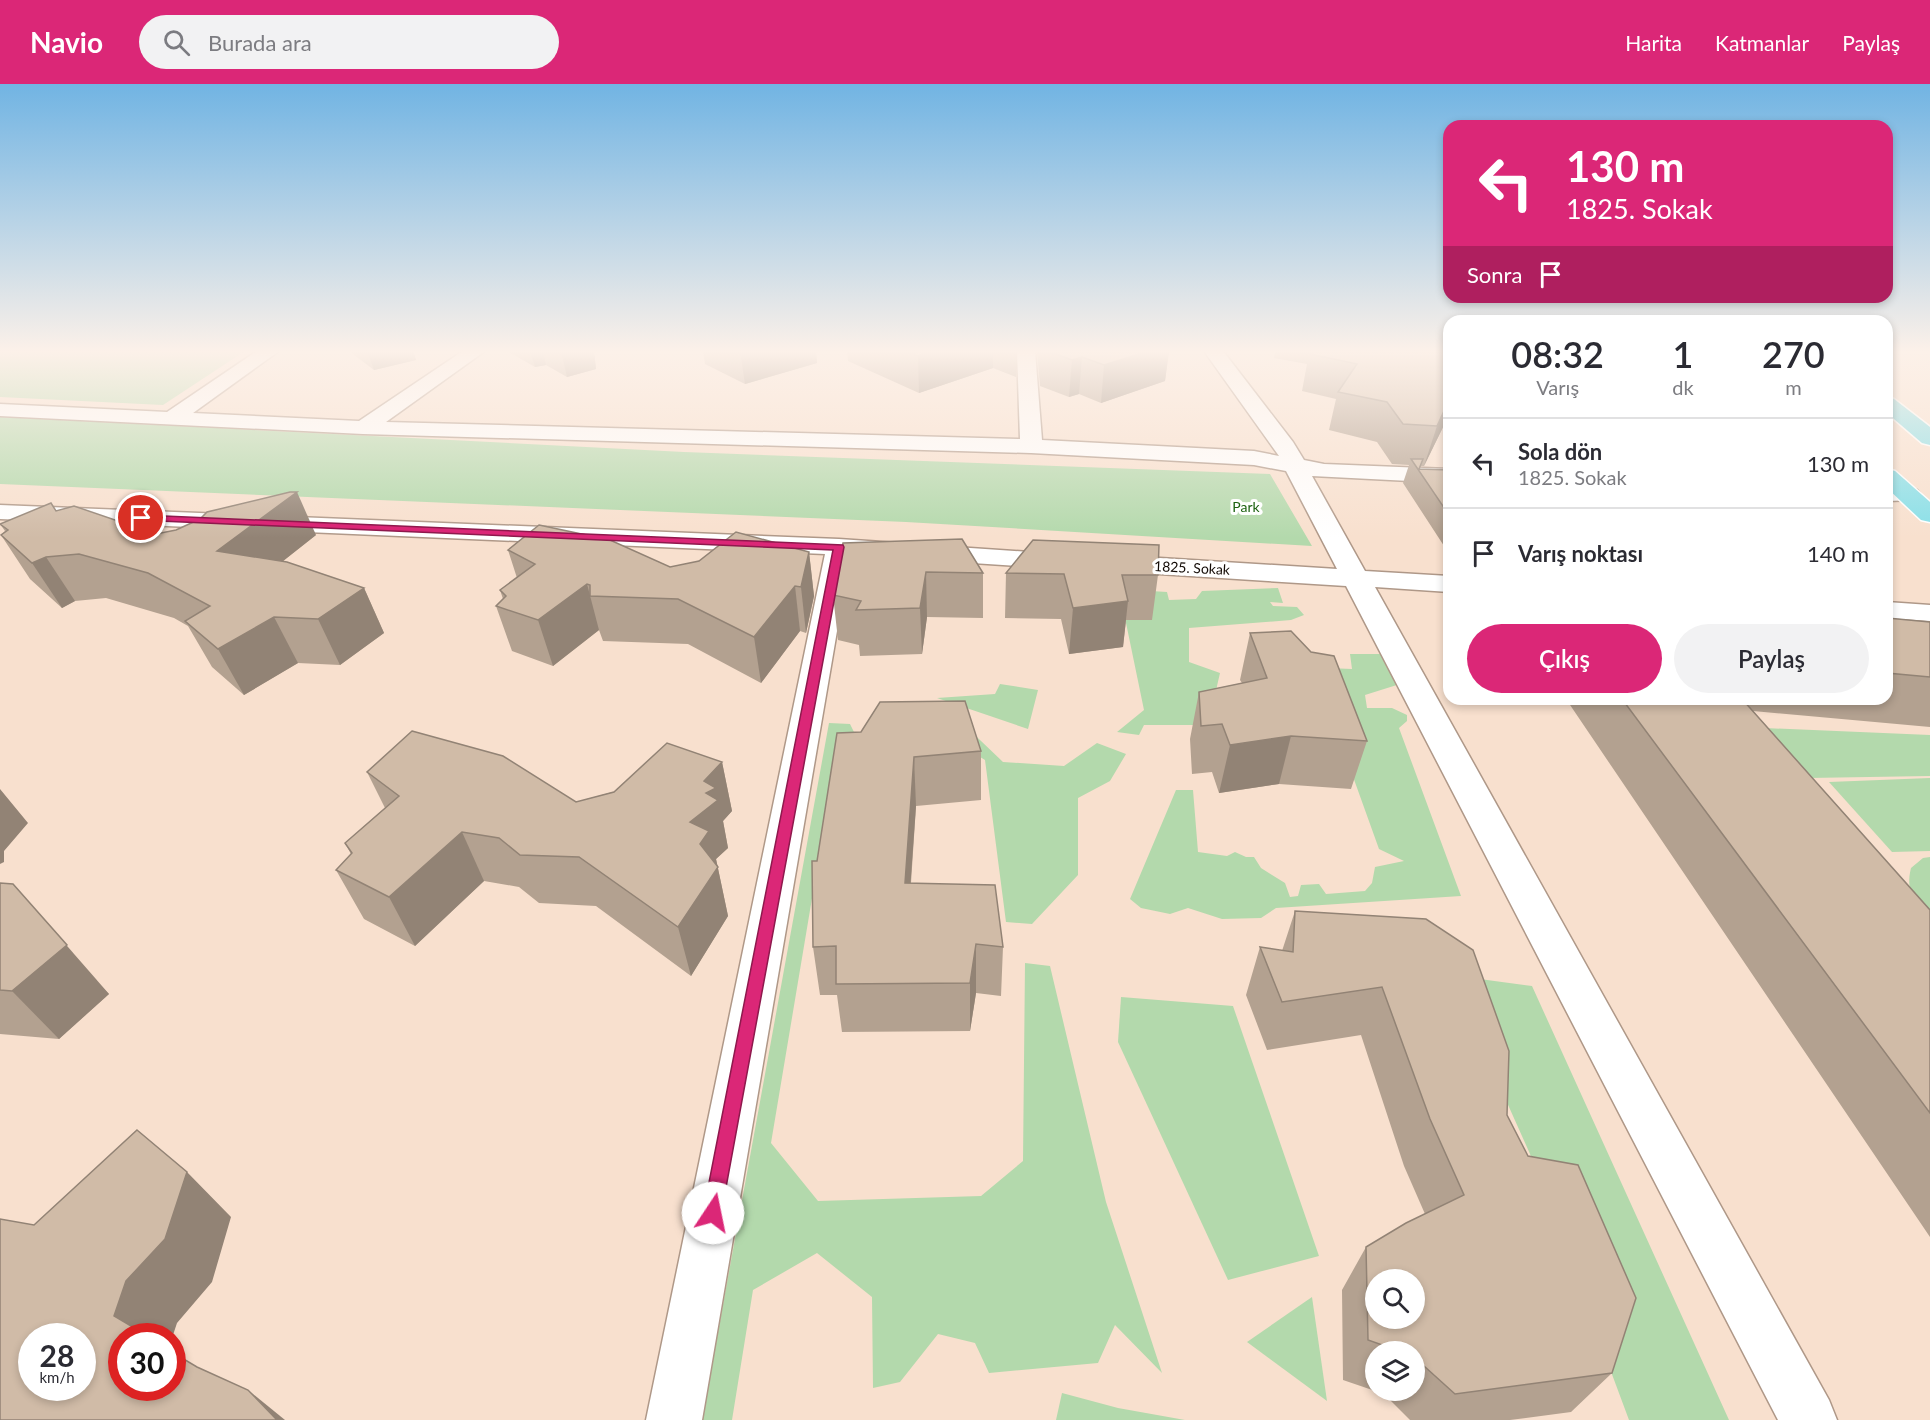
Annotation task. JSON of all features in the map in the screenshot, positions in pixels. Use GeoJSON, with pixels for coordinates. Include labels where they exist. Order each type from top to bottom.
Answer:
{"type":"FeatureCollection","features":[{"type":"Feature","properties":{"kind":"main road"},"geometry":{"type":"LineString","coordinates":[[1900,413],[1930,438]]}},
{"type":"Feature","properties":{"kind":"main road"},"geometry":{"type":"LineString","coordinates":[[1898,495],[1930,515]]}},
{"type":"Feature","properties":{"kind":"street"},"geometry":{"type":"LineString","coordinates":[[72,413],[363,428],[1031,446],[1254,458],[1324,471],[1443,476]]}},
{"type":"Feature","properties":{"kind":"street"},"geometry":{"type":"LineString","coordinates":[[172,418],[179,413]]}},
{"type":"Feature","properties":{"kind":"street"},"geometry":{"type":"LineString","coordinates":[[363,428],[385,413]]}},
{"type":"Feature","properties":{"kind":"street"},"geometry":{"type":"LineString","coordinates":[[1029,413],[1031,446]]}},
{"type":"Feature","properties":{"kind":"street"},"geometry":{"type":"LineString","coordinates":[[1260,413],[1285,447],[1809,1420]]}},
{"type":"Feature","properties":{"kind":"street","name":"1825. Sokak"},"geometry":{"type":"LineString","coordinates":[[0,512],[839,547],[1443,584]]}},
{"type":"Feature","properties":{"kind":"street"},"geometry":{"type":"LineString","coordinates":[[8,536],[34,514]]}},
{"type":"Feature","properties":{"kind":"street"},"geometry":{"type":"LineString","coordinates":[[674,1420],[839,547]]}},
{"type":"Feature","properties":{"kind":"street"},"geometry":{"type":"LineString","coordinates":[[1893,610],[1930,613]]}},
{"type":"Feature","properties":{"kind":"green space","name":"Park"},"geometry":{"type":"Polygon","coordinates":[[[0,417],[684,452],[1270,474],[1312,546],[906,522],[0,484],[0,417]]]}},
{"type":"Feature","properties":{"kind":"green space"},"geometry":{"type":"Polygon","coordinates":[[[1278,588],[1283,603],[1270,602],[1273,606],[1297,607],[1304,615],[1291,620],[1189,628],[1189,662],[1220,673],[1208,725],[1144,725],[1139,735],[1117,732],[1144,710],[1119,589],[1167,592],[1169,600],[1196,599],[1202,591],[1278,588]]]}},
{"type":"Feature","properties":{"kind":"green space"},"geometry":{"type":"Polygon","coordinates":[[[1350,654],[1388,654],[1400,684],[1365,695],[1367,708],[1392,708],[1407,715],[1407,721],[1399,728],[1461,896],[1276,908],[1261,918],[1222,919],[1188,908],[1170,914],[1141,908],[1130,899],[1176,790],[1193,790],[1198,852],[1227,856],[1235,852],[1246,857],[1254,857],[1261,868],[1285,883],[1290,897],[1298,896],[1301,885],[1319,884],[1326,894],[1365,891],[1372,883],[1375,867],[1404,861],[1379,849],[1324,696],[1328,668],[1352,669],[1350,654]]]}},
{"type":"Feature","properties":{"kind":"green space"},"geometry":{"type":"Polygon","coordinates":[[[1000,684],[1038,690],[1028,729],[937,698],[995,694],[1000,684]]]}},
{"type":"Feature","properties":{"kind":"green space"},"geometry":{"type":"Polygon","coordinates":[[[958,719],[1003,762],[1064,766],[1097,743],[1126,754],[1110,781],[1078,798],[1078,875],[1032,924],[1006,922],[985,760],[951,739],[833,773],[771,1143],[818,1201],[981,1196],[1023,1161],[1025,963],[1050,966],[1106,1202],[1162,1373],[1115,1325],[1098,1363],[989,1373],[975,1343],[938,1334],[900,1382],[873,1388],[872,1297],[817,1253],[753,1290],[732,1420],[702,1420],[829,723],[850,724],[857,738],[958,719]]]}},
{"type":"Feature","properties":{"kind":"green space"},"geometry":{"type":"Polygon","coordinates":[[[1765,728],[1930,735],[1930,776],[1808,778],[1765,728]]]}},
{"type":"Feature","properties":{"kind":"green space"},"geometry":{"type":"Polygon","coordinates":[[[1930,778],[1930,851],[1892,852],[1829,782],[1930,778]]]}},
{"type":"Feature","properties":{"kind":"green space"},"geometry":{"type":"Polygon","coordinates":[[[1930,857],[1930,919],[1910,890],[1909,876],[1911,868],[1923,858],[1930,857]]]}},
{"type":"Feature","properties":{"kind":"green space"},"geometry":{"type":"Polygon","coordinates":[[[1450,975],[1532,986],[1729,1420],[1629,1420],[1530,1154],[1450,975]]]}},
{"type":"Feature","properties":{"kind":"green space"},"geometry":{"type":"Polygon","coordinates":[[[1121,997],[1233,1006],[1319,1256],[1228,1280],[1118,1042],[1121,997]]]}},
{"type":"Feature","properties":{"kind":"green space"},"geometry":{"type":"Polygon","coordinates":[[[1312,1297],[1327,1401],[1247,1342],[1312,1297]]]}},
{"type":"Feature","properties":{"kind":"green space"},"geometry":{"type":"Polygon","coordinates":[[[1062,1393],[1118,1408],[1185,1420],[1056,1420],[1062,1393]]]}},
{"type":"Feature","properties":{"kind":"building"},"geometry":{"type":"Polygon","coordinates":[[[1395,413],[1443,413],[1437,426],[1403,424],[1395,413]]]}},
{"type":"Feature","properties":{"kind":"building"},"geometry":{"type":"Polygon","coordinates":[[[1411,459],[1423,459],[1419,469],[1443,470],[1443,506],[1411,459]]]}},
{"type":"Feature","properties":{"kind":"building"},"geometry":{"type":"Polygon","coordinates":[[[297,492],[217,551],[287,562],[364,588],[318,619],[274,617],[218,649],[185,621],[210,606],[148,573],[79,554],[46,557],[32,563],[1,535],[8,530],[0,524],[51,503],[56,511],[74,506],[156,534],[176,530],[200,519],[207,512],[297,492]]]}},
{"type":"Feature","properties":{"kind":"building"},"geometry":{"type":"Polygon","coordinates":[[[539,525],[610,540],[670,567],[699,561],[736,532],[809,552],[801,587],[795,586],[754,637],[678,599],[590,596],[590,585],[587,584],[538,620],[496,606],[506,596],[500,590],[535,564],[508,550],[539,525]]]}},
{"type":"Feature","properties":{"kind":"building"},"geometry":{"type":"Polygon","coordinates":[[[962,539],[983,573],[926,572],[920,608],[856,610],[861,601],[833,595],[843,543],[962,539]]]}},
{"type":"Feature","properties":{"kind":"building"},"geometry":{"type":"Polygon","coordinates":[[[1033,540],[1159,545],[1158,575],[1122,575],[1128,601],[1073,608],[1064,574],[1006,573],[1033,540]]]}},
{"type":"Feature","properties":{"kind":"building"},"geometry":{"type":"Polygon","coordinates":[[[1893,619],[1930,622],[1930,677],[1893,674],[1893,619]]]}},
{"type":"Feature","properties":{"kind":"building"},"geometry":{"type":"Polygon","coordinates":[[[1291,631],[1311,652],[1334,656],[1367,741],[1291,736],[1230,745],[1222,724],[1201,726],[1199,692],[1267,678],[1250,633],[1291,631]]]}},
{"type":"Feature","properties":{"kind":"building"},"geometry":{"type":"Polygon","coordinates":[[[965,701],[981,751],[914,757],[905,883],[995,885],[1003,947],[976,944],[970,983],[836,984],[836,946],[813,947],[812,861],[817,861],[837,733],[861,732],[880,702],[965,701]]]}},
{"type":"Feature","properties":{"kind":"building"},"geometry":{"type":"Polygon","coordinates":[[[1626,705],[1747,705],[1930,910],[1930,1113],[1626,705]]]}},
{"type":"Feature","properties":{"kind":"building"},"geometry":{"type":"Polygon","coordinates":[[[412,731],[503,756],[576,802],[614,792],[667,743],[722,762],[704,781],[716,788],[706,793],[718,800],[690,822],[709,831],[700,844],[718,867],[678,927],[579,857],[520,855],[499,838],[462,832],[389,897],[336,870],[352,853],[345,843],[399,796],[367,772],[412,731]]]}},
{"type":"Feature","properties":{"kind":"building"},"geometry":{"type":"Polygon","coordinates":[[[0,883],[13,884],[67,945],[12,991],[0,990],[0,883]]]}},
{"type":"Feature","properties":{"kind":"building"},"geometry":{"type":"Polygon","coordinates":[[[1295,911],[1426,919],[1473,950],[1509,1051],[1507,1115],[1528,1156],[1578,1165],[1636,1298],[1612,1373],[1455,1394],[1425,1367],[1425,1341],[1368,1340],[1368,1329],[1425,1329],[1425,1269],[1366,1269],[1366,1247],[1406,1223],[1464,1195],[1430,1119],[1382,987],[1282,1002],[1260,947],[1293,952],[1295,911]]]}},
{"type":"Feature","properties":{"kind":"building"},"geometry":{"type":"Polygon","coordinates":[[[137,1130],[187,1172],[165,1239],[126,1281],[114,1316],[126,1323],[108,1323],[108,1401],[186,1401],[186,1360],[248,1390],[277,1420],[0,1420],[0,1219],[34,1225],[137,1130]]]}},
{"type":"Feature","properties":{"kind":"route"},"geometry":{"type":"LineString","coordinates":[[141,518],[839,547],[713,1213]]}}]}
